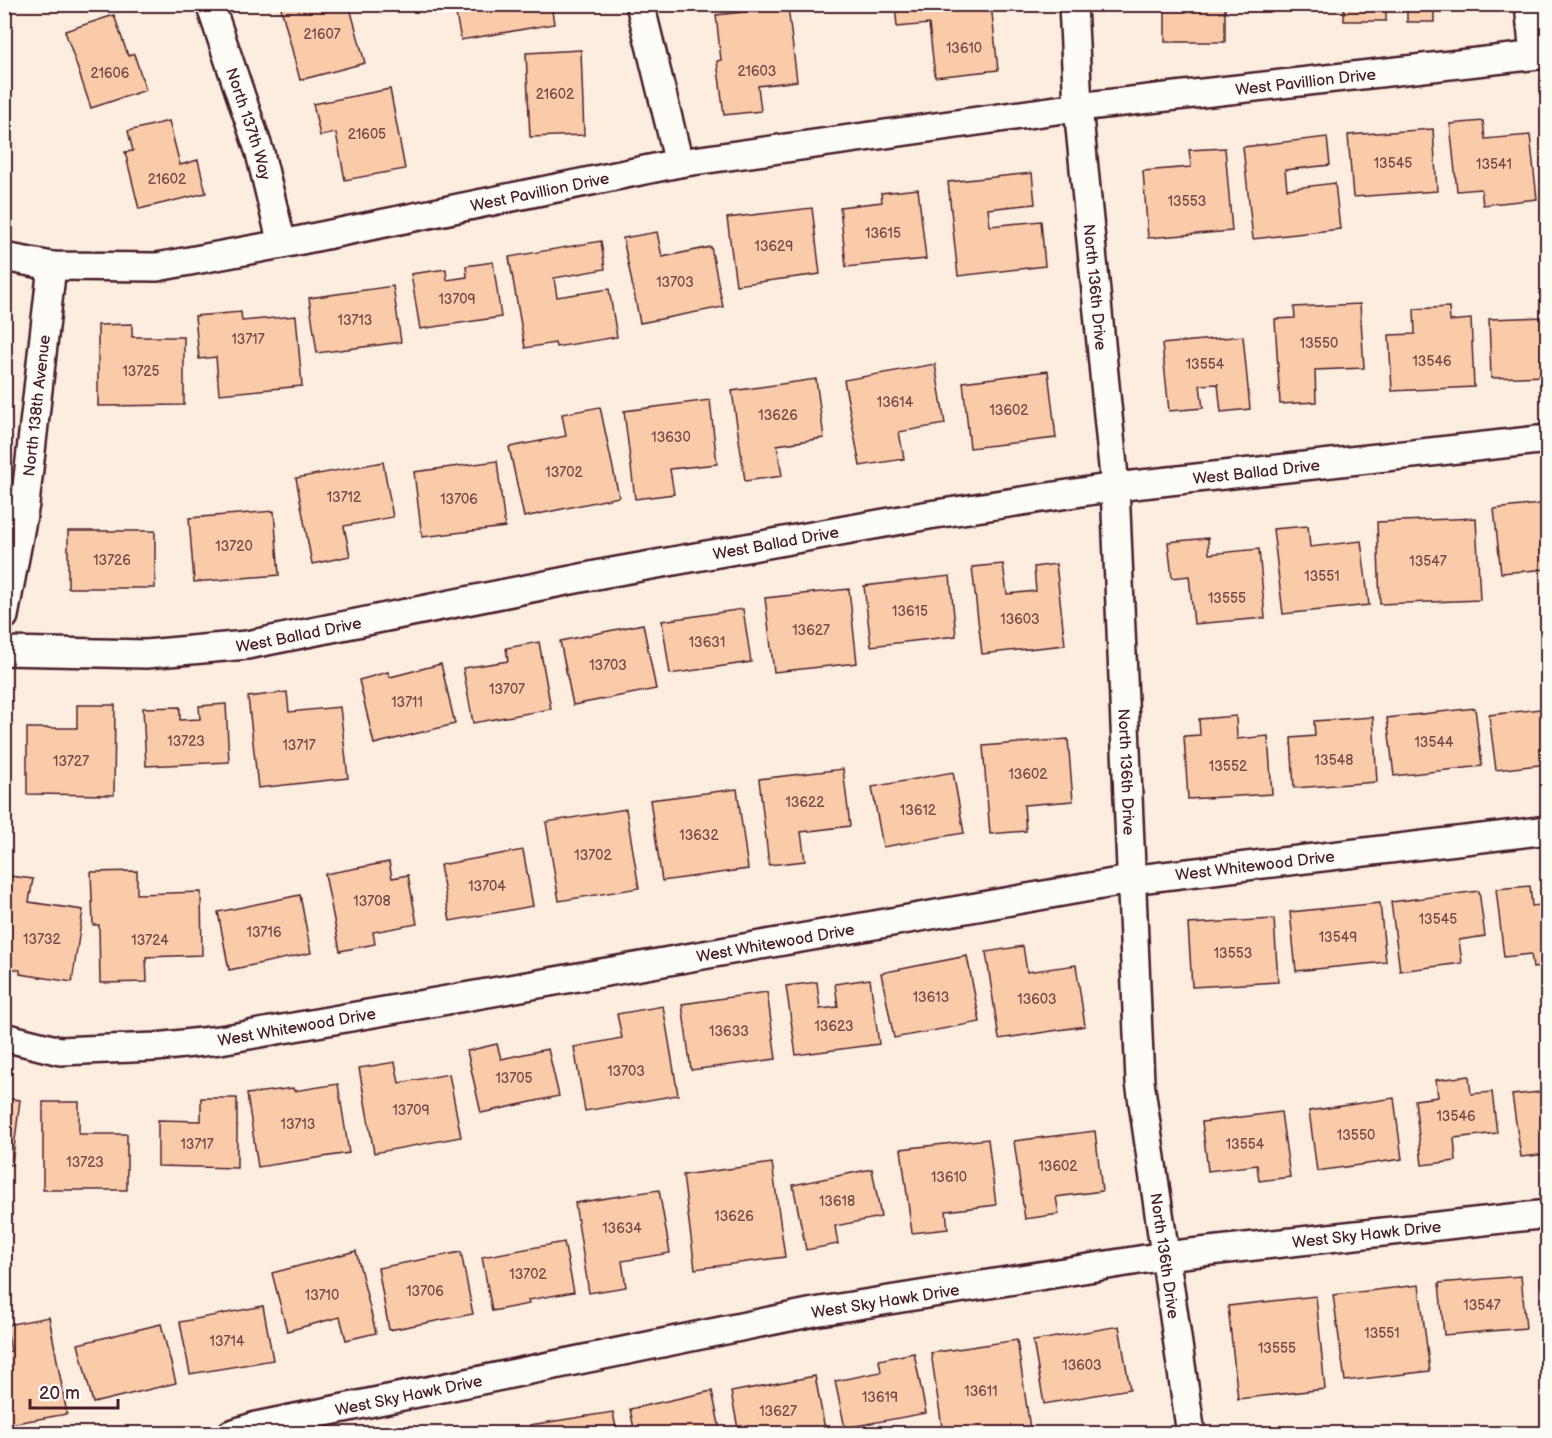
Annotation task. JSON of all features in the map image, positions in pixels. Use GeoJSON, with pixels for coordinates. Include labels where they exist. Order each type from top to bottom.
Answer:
{"type":"FeatureCollection","features":[{"type":"Feature","properties":{"kind":"street","name":"North 137th Way"},"geometry":{"type":"LineString","coordinates":[[210,4],[260,153],[282,244]]}},
{"type":"Feature","properties":{"kind":"street"},"geometry":{"type":"LineString","coordinates":[[640,4],[679,163]]}},
{"type":"Feature","properties":{"kind":"street"},"geometry":{"type":"LineString","coordinates":[[1073,4],[1078,107]]}},
{"type":"Feature","properties":{"kind":"street","name":"West Pavillion Drive"},"geometry":{"type":"LineString","coordinates":[[4,257],[52,266],[157,267],[282,244],[679,163],[1078,107],[1541,55],[1529,4]]}},
{"type":"Feature","properties":{"kind":"street","name":"North 136th Drive"},"geometry":{"type":"LineString","coordinates":[[1078,107],[1115,488],[1140,1082],[1191,1434]]}},
{"type":"Feature","properties":{"kind":"street","name":"North 138th Avenue"},"geometry":{"type":"LineString","coordinates":[[4,616],[25,504],[52,266]]}},
{"type":"Feature","properties":{"kind":"street","name":"West Ballad Drive"},"geometry":{"type":"LineString","coordinates":[[4,651],[146,654],[247,645],[601,574],[906,519],[1115,488],[1548,439]]}},
{"type":"Feature","properties":{"kind":"street","name":"West Whitewood Drive"},"geometry":{"type":"LineString","coordinates":[[4,1037],[60,1051],[156,1047],[220,1040],[1130,880],[1548,830]]}},
{"type":"Feature","properties":{"kind":"street","name":"West Sky Hawk Drive"},"geometry":{"type":"LineString","coordinates":[[231,1434],[256,1426],[814,1312],[1164,1256],[1548,1214]]}},
{"type":"Feature","properties":{"kind":"building"},"geometry":{"type":"Polygon","coordinates":[[[280,4],[349,4],[365,63],[300,80],[280,4]]]}},
{"type":"Feature","properties":{"kind":"building"},"geometry":{"type":"Polygon","coordinates":[[[454,4],[551,4],[554,24],[461,40],[454,4]]]}},
{"type":"Feature","properties":{"kind":"building"},"geometry":{"type":"Polygon","coordinates":[[[895,4],[991,4],[998,70],[935,77],[929,24],[897,27],[895,4]]]}},
{"type":"Feature","properties":{"kind":"building"},"geometry":{"type":"Polygon","coordinates":[[[1165,4],[1225,4],[1225,42],[1165,42],[1165,4]]]}},
{"type":"Feature","properties":{"kind":"building"},"geometry":{"type":"Polygon","coordinates":[[[1344,4],[1386,4],[1386,21],[1344,21],[1344,4]]]}},
{"type":"Feature","properties":{"kind":"building"},"geometry":{"type":"Polygon","coordinates":[[[1407,4],[1434,4],[1434,22],[1407,22],[1407,4]]]}},
{"type":"Feature","properties":{"kind":"building"},"geometry":{"type":"Polygon","coordinates":[[[788,7],[797,81],[758,86],[761,111],[724,115],[717,61],[721,60],[716,15],[788,7]]]}},
{"type":"Feature","properties":{"kind":"building"},"geometry":{"type":"Polygon","coordinates":[[[114,15],[128,56],[134,54],[146,90],[91,108],[65,31],[114,15]]]}},
{"type":"Feature","properties":{"kind":"building"},"geometry":{"type":"Polygon","coordinates":[[[581,50],[584,135],[530,137],[526,53],[581,50]]]}},
{"type":"Feature","properties":{"kind":"building"},"geometry":{"type":"Polygon","coordinates":[[[390,89],[405,169],[345,180],[336,133],[320,136],[313,104],[390,89]]]}},
{"type":"Feature","properties":{"kind":"building"},"geometry":{"type":"Polygon","coordinates":[[[169,121],[180,165],[198,160],[206,193],[139,209],[125,152],[133,151],[128,131],[169,121]]]}},
{"type":"Feature","properties":{"kind":"building"},"geometry":{"type":"Polygon","coordinates":[[[1483,121],[1485,139],[1530,135],[1537,199],[1483,205],[1481,189],[1457,191],[1450,124],[1483,121]]]}},
{"type":"Feature","properties":{"kind":"building"},"geometry":{"type":"Polygon","coordinates":[[[1433,129],[1437,191],[1353,197],[1348,135],[1433,129]]]}},
{"type":"Feature","properties":{"kind":"building"},"geometry":{"type":"Polygon","coordinates":[[[1327,137],[1330,165],[1285,170],[1287,189],[1335,183],[1340,229],[1253,239],[1243,147],[1327,137]]]}},
{"type":"Feature","properties":{"kind":"building"},"geometry":{"type":"Polygon","coordinates":[[[1225,148],[1232,231],[1148,238],[1143,171],[1191,167],[1189,150],[1225,148]]]}},
{"type":"Feature","properties":{"kind":"building"},"geometry":{"type":"Polygon","coordinates":[[[1032,173],[1035,204],[988,209],[990,226],[1041,221],[1045,266],[958,276],[948,182],[1032,173]]]}},
{"type":"Feature","properties":{"kind":"building"},"geometry":{"type":"Polygon","coordinates":[[[918,189],[926,259],[846,267],[840,207],[882,202],[881,193],[918,189]]]}},
{"type":"Feature","properties":{"kind":"building"},"geometry":{"type":"Polygon","coordinates":[[[812,208],[820,274],[736,285],[727,218],[812,208]]]}},
{"type":"Feature","properties":{"kind":"building"},"geometry":{"type":"Polygon","coordinates":[[[657,232],[662,257],[711,247],[723,307],[640,323],[623,238],[657,232]]]}},
{"type":"Feature","properties":{"kind":"building"},"geometry":{"type":"Polygon","coordinates":[[[601,241],[605,269],[554,278],[557,297],[609,289],[617,337],[556,347],[555,343],[525,348],[509,257],[601,241]]]}},
{"type":"Feature","properties":{"kind":"building"},"geometry":{"type":"Polygon","coordinates":[[[493,262],[501,317],[420,329],[411,274],[446,269],[447,280],[467,277],[466,266],[493,262]]]}},
{"type":"Feature","properties":{"kind":"building"},"geometry":{"type":"Polygon","coordinates":[[[393,286],[401,342],[317,353],[309,298],[393,286]]]}},
{"type":"Feature","properties":{"kind":"building"},"geometry":{"type":"Polygon","coordinates":[[[1360,304],[1364,368],[1315,370],[1316,402],[1280,404],[1275,319],[1295,318],[1294,307],[1360,304]]]}},
{"type":"Feature","properties":{"kind":"building"},"geometry":{"type":"Polygon","coordinates":[[[1449,307],[1450,321],[1471,319],[1474,387],[1392,391],[1389,335],[1415,334],[1414,309],[1449,307]]]}},
{"type":"Feature","properties":{"kind":"building"},"geometry":{"type":"Polygon","coordinates":[[[241,312],[242,321],[296,316],[302,386],[219,394],[216,357],[199,359],[195,316],[241,312]]]}},
{"type":"Feature","properties":{"kind":"building"},"geometry":{"type":"Polygon","coordinates":[[[1548,317],[1548,376],[1491,378],[1489,319],[1548,317]]]}},
{"type":"Feature","properties":{"kind":"building"},"geometry":{"type":"Polygon","coordinates":[[[132,324],[132,337],[184,337],[184,405],[98,406],[98,325],[132,324]]]}},
{"type":"Feature","properties":{"kind":"building"},"geometry":{"type":"Polygon","coordinates":[[[1243,336],[1250,409],[1221,412],[1218,384],[1200,385],[1203,408],[1169,411],[1162,344],[1243,336]]]}},
{"type":"Feature","properties":{"kind":"building"},"geometry":{"type":"Polygon","coordinates":[[[935,364],[945,424],[899,432],[904,459],[860,466],[844,380],[935,364]]]}},
{"type":"Feature","properties":{"kind":"building"},"geometry":{"type":"Polygon","coordinates":[[[1048,371],[1056,438],[970,448],[963,382],[1048,371]]]}},
{"type":"Feature","properties":{"kind":"building"},"geometry":{"type":"Polygon","coordinates":[[[816,379],[824,438],[777,445],[782,476],[745,481],[732,391],[816,379]]]}},
{"type":"Feature","properties":{"kind":"building"},"geometry":{"type":"Polygon","coordinates":[[[710,400],[717,464],[670,469],[674,494],[635,499],[624,411],[710,400]]]}},
{"type":"Feature","properties":{"kind":"building"},"geometry":{"type":"Polygon","coordinates":[[[600,407],[619,497],[524,517],[509,447],[566,436],[562,414],[600,407]]]}},
{"type":"Feature","properties":{"kind":"building"},"geometry":{"type":"Polygon","coordinates":[[[497,461],[505,527],[422,537],[414,472],[497,461]]]}},
{"type":"Feature","properties":{"kind":"building"},"geometry":{"type":"Polygon","coordinates":[[[383,462],[393,517],[344,526],[350,556],[312,564],[296,478],[383,462]]]}},
{"type":"Feature","properties":{"kind":"building"},"geometry":{"type":"Polygon","coordinates":[[[1548,503],[1548,569],[1501,573],[1494,509],[1548,503]]]}},
{"type":"Feature","properties":{"kind":"building"},"geometry":{"type":"Polygon","coordinates":[[[274,511],[279,575],[194,582],[189,518],[274,511]]]}},
{"type":"Feature","properties":{"kind":"building"},"geometry":{"type":"Polygon","coordinates":[[[1476,518],[1480,600],[1380,604],[1377,522],[1476,518]]]}},
{"type":"Feature","properties":{"kind":"building"},"geometry":{"type":"Polygon","coordinates":[[[1308,526],[1310,547],[1361,541],[1369,605],[1283,614],[1273,529],[1308,526]]]}},
{"type":"Feature","properties":{"kind":"building"},"geometry":{"type":"Polygon","coordinates":[[[68,531],[155,531],[155,588],[68,588],[68,531]]]}},
{"type":"Feature","properties":{"kind":"building"},"geometry":{"type":"Polygon","coordinates":[[[1208,538],[1209,554],[1259,549],[1265,618],[1194,624],[1189,576],[1172,578],[1168,542],[1208,538]]]}},
{"type":"Feature","properties":{"kind":"building"},"geometry":{"type":"Polygon","coordinates":[[[1003,564],[1007,594],[1036,591],[1034,567],[1056,564],[1065,645],[982,654],[972,567],[1003,564]]]}},
{"type":"Feature","properties":{"kind":"building"},"geometry":{"type":"Polygon","coordinates":[[[950,576],[956,636],[871,646],[864,586],[950,576]]]}},
{"type":"Feature","properties":{"kind":"building"},"geometry":{"type":"Polygon","coordinates":[[[849,589],[857,663],[774,672],[765,598],[849,589]]]}},
{"type":"Feature","properties":{"kind":"building"},"geometry":{"type":"Polygon","coordinates":[[[743,609],[751,662],[670,674],[662,621],[743,609]]]}},
{"type":"Feature","properties":{"kind":"building"},"geometry":{"type":"Polygon","coordinates":[[[643,624],[656,689],[573,705],[560,641],[643,624]]]}},
{"type":"Feature","properties":{"kind":"building"},"geometry":{"type":"Polygon","coordinates":[[[539,642],[551,709],[473,723],[463,668],[508,661],[506,648],[539,642]]]}},
{"type":"Feature","properties":{"kind":"building"},"geometry":{"type":"Polygon","coordinates":[[[441,664],[455,724],[374,744],[359,680],[388,672],[390,677],[441,664]]]}},
{"type":"Feature","properties":{"kind":"building"},"geometry":{"type":"Polygon","coordinates":[[[287,692],[289,712],[340,707],[348,778],[258,788],[248,697],[287,692]]]}},
{"type":"Feature","properties":{"kind":"building"},"geometry":{"type":"Polygon","coordinates":[[[226,704],[229,762],[146,766],[143,708],[180,707],[180,720],[200,719],[199,706],[226,704]]]}},
{"type":"Feature","properties":{"kind":"building"},"geometry":{"type":"Polygon","coordinates":[[[77,705],[115,705],[114,795],[27,794],[27,728],[77,728],[77,705]]]}},
{"type":"Feature","properties":{"kind":"building"},"geometry":{"type":"Polygon","coordinates":[[[1475,708],[1482,766],[1394,776],[1387,718],[1475,708]]]}},
{"type":"Feature","properties":{"kind":"building"},"geometry":{"type":"Polygon","coordinates":[[[1548,708],[1548,764],[1496,770],[1489,715],[1548,708]]]}},
{"type":"Feature","properties":{"kind":"building"},"geometry":{"type":"Polygon","coordinates":[[[1236,716],[1237,739],[1268,736],[1272,794],[1188,799],[1184,736],[1200,735],[1199,719],[1236,716]]]}},
{"type":"Feature","properties":{"kind":"building"},"geometry":{"type":"Polygon","coordinates":[[[1373,717],[1377,782],[1294,788],[1291,738],[1315,736],[1314,721],[1373,717]]]}},
{"type":"Feature","properties":{"kind":"building"},"geometry":{"type":"Polygon","coordinates":[[[1068,739],[1073,801],[1024,805],[1026,831],[990,834],[983,746],[1068,739]]]}},
{"type":"Feature","properties":{"kind":"building"},"geometry":{"type":"Polygon","coordinates":[[[843,769],[850,826],[801,832],[805,861],[769,865],[759,779],[843,769]]]}},
{"type":"Feature","properties":{"kind":"building"},"geometry":{"type":"Polygon","coordinates":[[[953,772],[964,833],[883,847],[872,787],[953,772]]]}},
{"type":"Feature","properties":{"kind":"building"},"geometry":{"type":"Polygon","coordinates":[[[737,789],[748,869],[662,881],[650,800],[737,789]]]}},
{"type":"Feature","properties":{"kind":"building"},"geometry":{"type":"Polygon","coordinates":[[[626,809],[639,888],[559,901],[546,822],[626,809]]]}},
{"type":"Feature","properties":{"kind":"building"},"geometry":{"type":"Polygon","coordinates":[[[523,850],[533,906],[450,921],[440,865],[523,850]]]}},
{"type":"Feature","properties":{"kind":"building"},"geometry":{"type":"Polygon","coordinates":[[[389,862],[392,878],[408,875],[417,924],[373,932],[375,944],[340,951],[325,874],[389,862]]]}},
{"type":"Feature","properties":{"kind":"building"},"geometry":{"type":"Polygon","coordinates":[[[137,871],[137,894],[201,892],[202,955],[146,957],[147,982],[100,983],[99,925],[93,925],[91,872],[137,871]]]}},
{"type":"Feature","properties":{"kind":"building"},"geometry":{"type":"Polygon","coordinates":[[[10,876],[33,879],[29,902],[83,910],[72,982],[20,974],[20,970],[4,967],[4,900],[10,876]]]}},
{"type":"Feature","properties":{"kind":"building"},"geometry":{"type":"Polygon","coordinates":[[[1530,886],[1532,906],[1548,904],[1548,966],[1533,968],[1531,954],[1504,957],[1496,889],[1530,886]]]}},
{"type":"Feature","properties":{"kind":"building"},"geometry":{"type":"Polygon","coordinates":[[[1479,891],[1485,936],[1459,940],[1462,963],[1400,971],[1391,902],[1479,891]]]}},
{"type":"Feature","properties":{"kind":"building"},"geometry":{"type":"Polygon","coordinates":[[[300,895],[311,953],[229,970],[218,912],[300,895]]]}},
{"type":"Feature","properties":{"kind":"building"},"geometry":{"type":"Polygon","coordinates":[[[1380,903],[1386,962],[1296,971],[1290,912],[1380,903]]]}},
{"type":"Feature","properties":{"kind":"building"},"geometry":{"type":"Polygon","coordinates":[[[1274,919],[1278,982],[1192,987],[1188,924],[1274,919]]]}},
{"type":"Feature","properties":{"kind":"building"},"geometry":{"type":"Polygon","coordinates":[[[1023,946],[1027,972],[1076,965],[1085,1026],[999,1039],[986,952],[1023,946]]]}},
{"type":"Feature","properties":{"kind":"building"},"geometry":{"type":"Polygon","coordinates":[[[967,956],[980,1022],[894,1038],[881,973],[967,956]]]}},
{"type":"Feature","properties":{"kind":"building"},"geometry":{"type":"Polygon","coordinates":[[[870,979],[879,1044],[796,1055],[786,986],[817,982],[820,1009],[838,1007],[835,984],[870,979]]]}},
{"type":"Feature","properties":{"kind":"building"},"geometry":{"type":"Polygon","coordinates":[[[767,992],[776,1059],[691,1070],[682,1004],[767,992]]]}},
{"type":"Feature","properties":{"kind":"building"},"geometry":{"type":"Polygon","coordinates":[[[663,1006],[678,1095],[585,1111],[574,1047],[622,1038],[617,1014],[663,1006]]]}},
{"type":"Feature","properties":{"kind":"building"},"geometry":{"type":"Polygon","coordinates":[[[497,1044],[501,1059],[548,1049],[559,1096],[481,1113],[467,1051],[497,1044]]]}},
{"type":"Feature","properties":{"kind":"building"},"geometry":{"type":"Polygon","coordinates":[[[395,1062],[399,1083],[449,1074],[461,1137],[374,1153],[359,1068],[395,1062]]]}},
{"type":"Feature","properties":{"kind":"building"},"geometry":{"type":"Polygon","coordinates":[[[1469,1076],[1471,1094],[1492,1092],[1497,1133],[1454,1138],[1456,1161],[1422,1165],[1415,1100],[1438,1097],[1436,1080],[1469,1076]]]}},
{"type":"Feature","properties":{"kind":"building"},"geometry":{"type":"Polygon","coordinates":[[[338,1084],[349,1153],[258,1167],[247,1094],[293,1088],[294,1091],[338,1084]]]}},
{"type":"Feature","properties":{"kind":"building"},"geometry":{"type":"Polygon","coordinates":[[[1548,1091],[1548,1154],[1521,1157],[1512,1095],[1548,1091]]]}},
{"type":"Feature","properties":{"kind":"building"},"geometry":{"type":"Polygon","coordinates":[[[4,1098],[20,1100],[12,1165],[4,1164],[4,1098]]]}},
{"type":"Feature","properties":{"kind":"building"},"geometry":{"type":"Polygon","coordinates":[[[201,1098],[237,1098],[237,1168],[158,1166],[158,1120],[201,1121],[201,1098]]]}},
{"type":"Feature","properties":{"kind":"building"},"geometry":{"type":"Polygon","coordinates":[[[1394,1098],[1402,1159],[1317,1171],[1309,1111],[1394,1098]]]}},
{"type":"Feature","properties":{"kind":"building"},"geometry":{"type":"Polygon","coordinates":[[[43,1102],[79,1102],[79,1134],[127,1134],[127,1190],[43,1190],[43,1102]]]}},
{"type":"Feature","properties":{"kind":"building"},"geometry":{"type":"Polygon","coordinates":[[[1281,1112],[1290,1177],[1259,1181],[1257,1165],[1208,1171],[1202,1122],[1281,1112]]]}},
{"type":"Feature","properties":{"kind":"building"},"geometry":{"type":"Polygon","coordinates":[[[1095,1131],[1102,1191],[1056,1197],[1059,1214],[1025,1219],[1014,1141],[1095,1131]]]}},
{"type":"Feature","properties":{"kind":"building"},"geometry":{"type":"Polygon","coordinates":[[[988,1139],[996,1205],[946,1211],[948,1229],[912,1233],[901,1149],[988,1139]]]}},
{"type":"Feature","properties":{"kind":"building"},"geometry":{"type":"Polygon","coordinates":[[[772,1163],[785,1257],[695,1269],[683,1175],[772,1163]]]}},
{"type":"Feature","properties":{"kind":"building"},"geometry":{"type":"Polygon","coordinates":[[[872,1169],[881,1217],[835,1226],[838,1244],[806,1250],[793,1185],[872,1169]]]}},
{"type":"Feature","properties":{"kind":"building"},"geometry":{"type":"Polygon","coordinates":[[[659,1190],[670,1253],[622,1261],[626,1287],[589,1293],[575,1203],[659,1190]]]}},
{"type":"Feature","properties":{"kind":"building"},"geometry":{"type":"Polygon","coordinates":[[[564,1242],[574,1292],[528,1300],[529,1304],[492,1311],[482,1257],[564,1242]]]}},
{"type":"Feature","properties":{"kind":"building"},"geometry":{"type":"Polygon","coordinates":[[[356,1251],[376,1333],[346,1340],[340,1317],[287,1331],[272,1273],[356,1251]]]}},
{"type":"Feature","properties":{"kind":"building"},"geometry":{"type":"Polygon","coordinates":[[[461,1252],[473,1314],[389,1330],[378,1268],[461,1252]]]}},
{"type":"Feature","properties":{"kind":"building"},"geometry":{"type":"Polygon","coordinates":[[[1548,1269],[1548,1332],[1544,1333],[1541,1270],[1548,1269]]]}},
{"type":"Feature","properties":{"kind":"building"},"geometry":{"type":"Polygon","coordinates":[[[1521,1276],[1526,1328],[1444,1335],[1439,1283],[1521,1276]]]}},
{"type":"Feature","properties":{"kind":"building"},"geometry":{"type":"Polygon","coordinates":[[[1419,1285],[1430,1371],[1345,1381],[1333,1295],[1419,1285]]]}},
{"type":"Feature","properties":{"kind":"building"},"geometry":{"type":"Polygon","coordinates":[[[1316,1296],[1325,1389],[1238,1399],[1228,1306],[1316,1296]]]}},
{"type":"Feature","properties":{"kind":"building"},"geometry":{"type":"Polygon","coordinates":[[[263,1306],[273,1360],[190,1374],[180,1322],[263,1306]]]}},
{"type":"Feature","properties":{"kind":"building"},"geometry":{"type":"Polygon","coordinates":[[[49,1317],[67,1414],[4,1425],[4,1352],[11,1351],[6,1325],[49,1317]]]}},
{"type":"Feature","properties":{"kind":"building"},"geometry":{"type":"Polygon","coordinates":[[[161,1324],[176,1383],[93,1403],[78,1344],[161,1324]]]}},
{"type":"Feature","properties":{"kind":"building"},"geometry":{"type":"Polygon","coordinates":[[[1119,1326],[1130,1389],[1044,1404],[1033,1341],[1119,1326]]]}},
{"type":"Feature","properties":{"kind":"building"},"geometry":{"type":"Polygon","coordinates":[[[1017,1340],[1030,1429],[1000,1434],[943,1434],[931,1353],[1017,1340]]]}},
{"type":"Feature","properties":{"kind":"building"},"geometry":{"type":"Polygon","coordinates":[[[914,1353],[926,1413],[845,1428],[835,1381],[881,1372],[879,1360],[914,1353]]]}},
{"type":"Feature","properties":{"kind":"building"},"geometry":{"type":"Polygon","coordinates":[[[815,1376],[825,1429],[803,1434],[739,1434],[731,1392],[815,1376]]]}},
{"type":"Feature","properties":{"kind":"building"},"geometry":{"type":"Polygon","coordinates":[[[712,1391],[721,1434],[635,1434],[630,1409],[712,1391]]]}},
{"type":"Feature","properties":{"kind":"building"},"geometry":{"type":"Polygon","coordinates":[[[613,1412],[617,1434],[531,1434],[530,1425],[613,1412]]]}}]}
